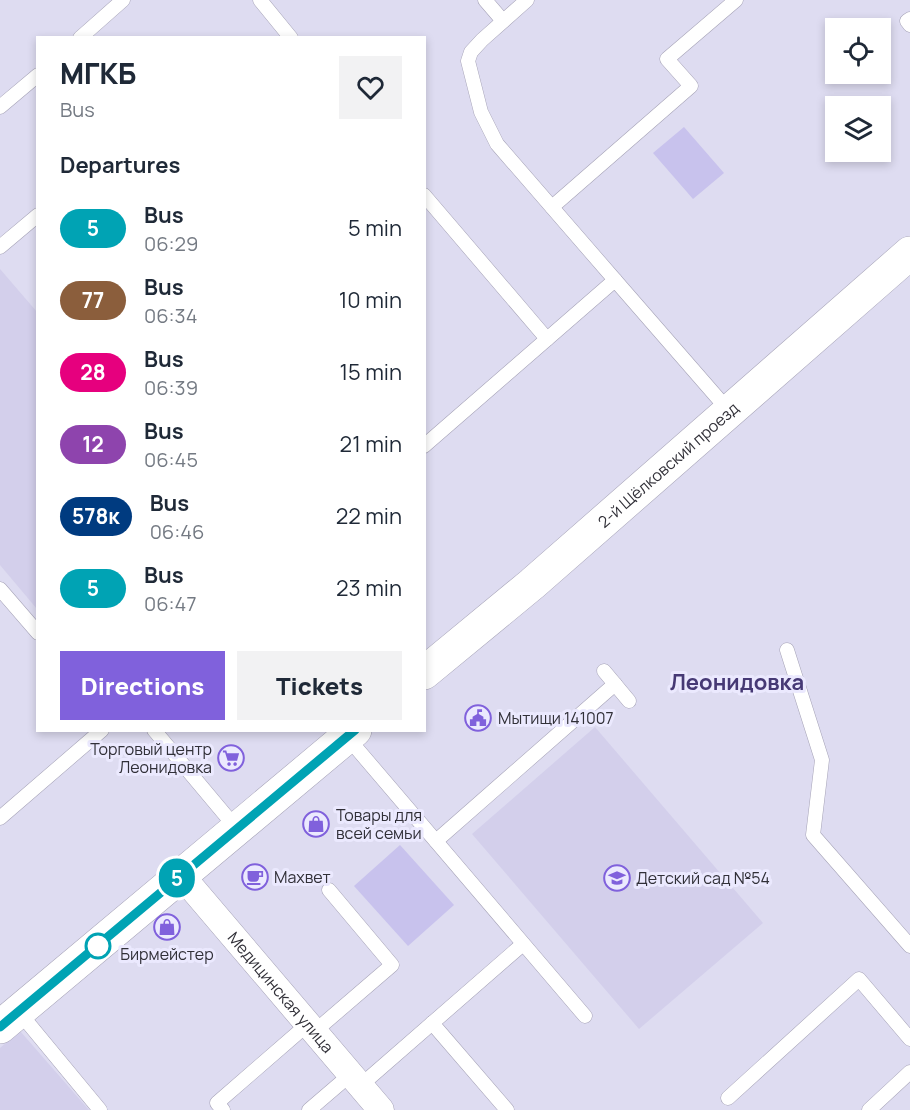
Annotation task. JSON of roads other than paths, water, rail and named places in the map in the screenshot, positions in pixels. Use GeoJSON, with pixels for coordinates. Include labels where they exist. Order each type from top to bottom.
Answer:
{"type":"FeatureCollection","features":[{"type":"Feature","properties":{"kind":"street","name":"2-й Щёлковский проезд"},"geometry":{"type":"LineString","coordinates":[[426,671],[532,584],[910,253]]}},
{"type":"Feature","properties":{"kind":"street"},"geometry":{"type":"LineString","coordinates":[[9,1019],[351,734]]}},
{"type":"Feature","properties":{"kind":"street","name":"Медицинская улица"},"geometry":{"type":"LineString","coordinates":[[181,874],[381,1110]]}},
{"type":"Feature","properties":{"kind":"lane"},"geometry":{"type":"LineString","coordinates":[[82,36],[123,0]]}},
{"type":"Feature","properties":{"kind":"lane"},"geometry":{"type":"LineString","coordinates":[[260,0],[289,36]]}},
{"type":"Feature","properties":{"kind":"lane"},"geometry":{"type":"LineString","coordinates":[[485,0],[503,21]]}},
{"type":"Feature","properties":{"kind":"lane"},"geometry":{"type":"LineString","coordinates":[[527,0],[471,52],[468,61],[481,112],[497,144],[729,411]]}},
{"type":"Feature","properties":{"kind":"lane"},"geometry":{"type":"LineString","coordinates":[[552,207],[691,86],[667,59],[735,0]]}},
{"type":"Feature","properties":{"kind":"lane"},"geometry":{"type":"LineString","coordinates":[[910,19],[907,21],[910,25]]}},
{"type":"Feature","properties":{"kind":"lane"},"geometry":{"type":"LineString","coordinates":[[0,107],[36,77]]}},
{"type":"Feature","properties":{"kind":"lane"},"geometry":{"type":"LineString","coordinates":[[426,197],[547,339]]}},
{"type":"Feature","properties":{"kind":"lane"},"geometry":{"type":"LineString","coordinates":[[0,247],[36,217]]}},
{"type":"Feature","properties":{"kind":"lane"},"geometry":{"type":"LineString","coordinates":[[426,444],[615,280]]}},
{"type":"Feature","properties":{"kind":"lane"},"geometry":{"type":"LineString","coordinates":[[0,589],[36,631]]}},
{"type":"Feature","properties":{"kind":"lane"},"geometry":{"type":"LineString","coordinates":[[788,650],[822,760],[813,835],[910,946]]}},
{"type":"Feature","properties":{"kind":"lane"},"geometry":{"type":"LineString","coordinates":[[604,671],[629,701]]}},
{"type":"Feature","properties":{"kind":"lane"},"geometry":{"type":"LineString","coordinates":[[436,841],[615,684]]}},
{"type":"Feature","properties":{"kind":"lane"},"geometry":{"type":"LineString","coordinates":[[0,818],[100,732]]}},
{"type":"Feature","properties":{"kind":"lane"},"geometry":{"type":"LineString","coordinates":[[156,732],[237,829]]}},
{"type":"Feature","properties":{"kind":"lane"},"geometry":{"type":"LineString","coordinates":[[351,734],[436,841],[585,1016]]}},
{"type":"Feature","properties":{"kind":"lane"},"geometry":{"type":"LineString","coordinates":[[223,1110],[217,1103],[392,965],[329,890]]}},
{"type":"Feature","properties":{"kind":"lane"},"geometry":{"type":"LineString","coordinates":[[309,1110],[356,1080],[432,1023],[524,944]]}},
{"type":"Feature","properties":{"kind":"lane"},"geometry":{"type":"LineString","coordinates":[[728,1098],[859,979],[910,1039]]}},
{"type":"Feature","properties":{"kind":"lane"},"geometry":{"type":"LineString","coordinates":[[9,1019],[100,1110]]}},
{"type":"Feature","properties":{"kind":"lane"},"geometry":{"type":"LineString","coordinates":[[432,1023],[507,1110]]}},
{"type":"Feature","properties":{"kind":"lane"},"geometry":{"type":"LineString","coordinates":[[868,1110],[910,1072]]}},
{"type":"Feature","properties":{"kind":"place","name":"Мытищи 141007"},"geometry":{"type":"Point","coordinates":[478,718]}},
{"type":"Feature","properties":{"kind":"place","name":"Торговый центр Леонидовка"},"geometry":{"type":"Point","coordinates":[231,758]}},
{"type":"Feature","properties":{"kind":"place","name":"Товары для всей семьи"},"geometry":{"type":"Point","coordinates":[316,824]}},
{"type":"Feature","properties":{"kind":"place","name":"Махвет"},"geometry":{"type":"Point","coordinates":[255,877]}},
{"type":"Feature","properties":{"kind":"place","name":"Детский сад №54"},"geometry":{"type":"Point","coordinates":[617,878]}},
{"type":"Feature","properties":{"kind":"place","name":"Бирмейстер"},"geometry":{"type":"Point","coordinates":[167,927]}},
{"type":"Feature","properties":{"kind":"district","name":"Леонидовка"},"geometry":{"type":"Point","coordinates":[737,682]}}]}
